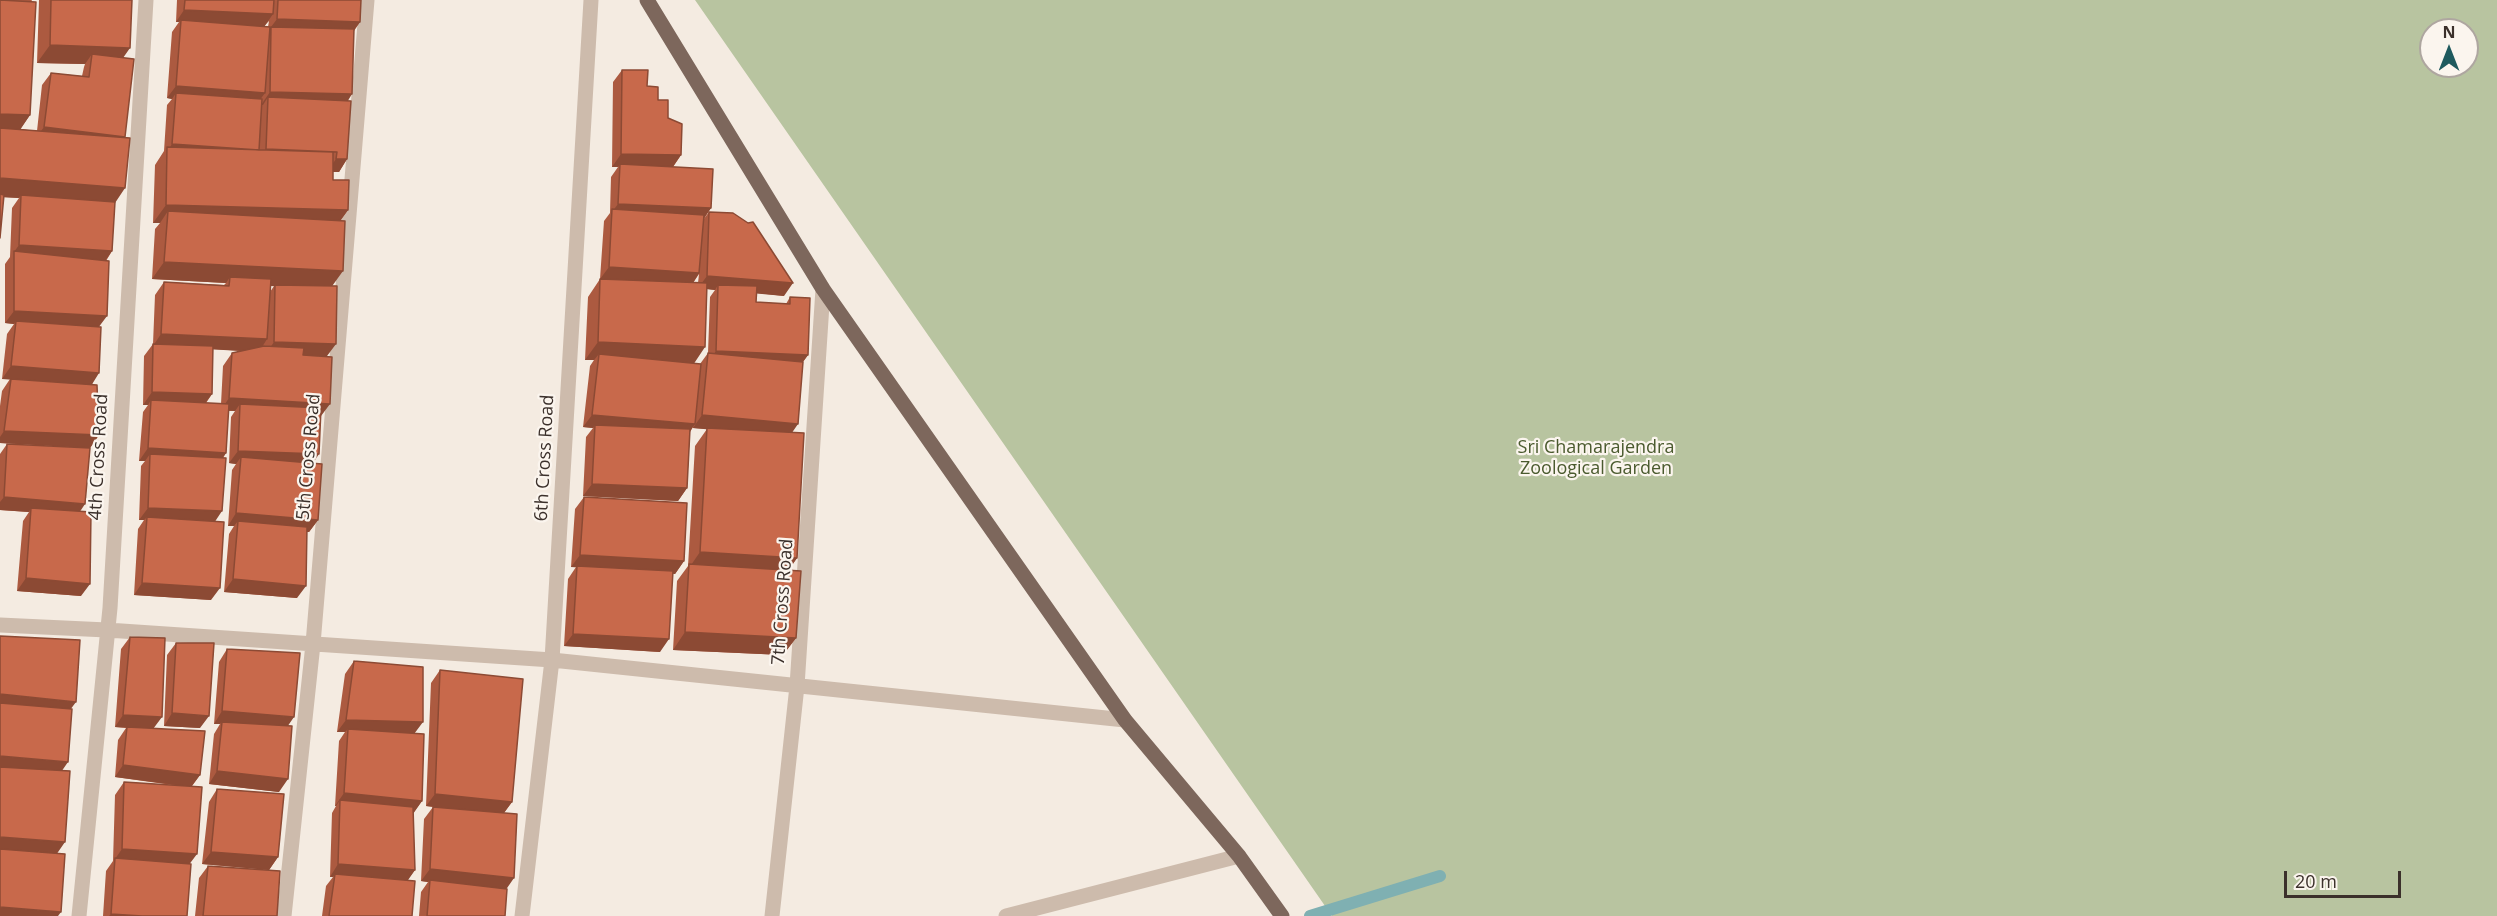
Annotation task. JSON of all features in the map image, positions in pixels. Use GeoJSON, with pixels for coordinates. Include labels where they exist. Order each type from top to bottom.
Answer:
{"type":"FeatureCollection","features":[{"type":"Feature","properties":{"kind":"main road"},"geometry":{"type":"LineString","coordinates":[[647,0],[823,289],[1125,720],[1239,856],[1282,916]]}},
{"type":"Feature","properties":{"kind":"street","name":"4th Cross Road"},"geometry":{"type":"LineString","coordinates":[[79,916],[107,630],[146,0]]}},
{"type":"Feature","properties":{"kind":"street","name":"5th Cross Road"},"geometry":{"type":"LineString","coordinates":[[284,916],[313,644],[367,0]]}},
{"type":"Feature","properties":{"kind":"street","name":"6th Cross Road"},"geometry":{"type":"LineString","coordinates":[[522,916],[552,660],[591,0]]}},
{"type":"Feature","properties":{"kind":"street","name":"7th Cross Road"},"geometry":{"type":"LineString","coordinates":[[772,916],[796,686],[823,289]]}},
{"type":"Feature","properties":{"kind":"street"},"geometry":{"type":"LineString","coordinates":[[0,625],[552,660],[1125,720]]}},
{"type":"Feature","properties":{"kind":"street"},"geometry":{"type":"LineString","coordinates":[[1006,916],[1239,856]]}},
{"type":"Feature","properties":{"kind":"green space","name":"Sri Chamarajendra Zoological Garden"},"geometry":{"type":"Polygon","coordinates":[[[695,0],[2497,0],[2497,916],[1332,916],[695,0]]]}},
{"type":"Feature","properties":{"kind":"building"},"geometry":{"type":"Polygon","coordinates":[[[0,0],[36,2],[30,115],[0,114],[0,0]]]}},
{"type":"Feature","properties":{"kind":"building"},"geometry":{"type":"Polygon","coordinates":[[[51,0],[132,0],[130,48],[50,45],[51,0]]]}},
{"type":"Feature","properties":{"kind":"building"},"geometry":{"type":"Polygon","coordinates":[[[185,0],[274,0],[273,14],[184,10],[185,0]]]}},
{"type":"Feature","properties":{"kind":"building"},"geometry":{"type":"Polygon","coordinates":[[[278,0],[361,0],[360,22],[277,19],[278,0]]]}},
{"type":"Feature","properties":{"kind":"building"},"geometry":{"type":"Polygon","coordinates":[[[181,20],[270,27],[265,93],[176,86],[181,20]]]}},
{"type":"Feature","properties":{"kind":"building"},"geometry":{"type":"Polygon","coordinates":[[[271,27],[354,29],[352,94],[270,92],[271,27]]]}},
{"type":"Feature","properties":{"kind":"building"},"geometry":{"type":"Polygon","coordinates":[[[92,54],[134,59],[125,137],[44,127],[51,73],[89,77],[92,54]]]}},
{"type":"Feature","properties":{"kind":"building"},"geometry":{"type":"Polygon","coordinates":[[[622,70],[648,70],[647,86],[658,87],[658,100],[668,100],[668,118],[682,124],[681,155],[621,154],[622,70]]]}},
{"type":"Feature","properties":{"kind":"building"},"geometry":{"type":"Polygon","coordinates":[[[176,93],[262,99],[259,150],[172,144],[176,93]]]}},
{"type":"Feature","properties":{"kind":"building"},"geometry":{"type":"Polygon","coordinates":[[[268,97],[351,101],[347,159],[336,159],[337,152],[266,149],[268,97]]]}},
{"type":"Feature","properties":{"kind":"building"},"geometry":{"type":"Polygon","coordinates":[[[0,128],[130,138],[125,188],[0,178],[0,128]]]}},
{"type":"Feature","properties":{"kind":"building"},"geometry":{"type":"Polygon","coordinates":[[[167,147],[333,152],[333,180],[349,180],[348,210],[166,205],[167,147]]]}},
{"type":"Feature","properties":{"kind":"building"},"geometry":{"type":"Polygon","coordinates":[[[620,164],[713,169],[711,208],[618,204],[620,164]]]}},
{"type":"Feature","properties":{"kind":"building"},"geometry":{"type":"Polygon","coordinates":[[[0,194],[4,195],[0,238],[0,194]]]}},
{"type":"Feature","properties":{"kind":"building"},"geometry":{"type":"Polygon","coordinates":[[[21,195],[115,202],[112,251],[19,245],[21,195]]]}},
{"type":"Feature","properties":{"kind":"building"},"geometry":{"type":"Polygon","coordinates":[[[612,209],[704,215],[699,273],[609,267],[612,209]]]}},
{"type":"Feature","properties":{"kind":"building"},"geometry":{"type":"Polygon","coordinates":[[[168,211],[345,221],[343,271],[164,262],[168,211]]]}},
{"type":"Feature","properties":{"kind":"building"},"geometry":{"type":"Polygon","coordinates":[[[709,212],[733,213],[748,223],[753,222],[793,283],[707,276],[709,212]]]}},
{"type":"Feature","properties":{"kind":"building"},"geometry":{"type":"Polygon","coordinates":[[[14,251],[109,261],[107,316],[14,311],[14,251]]]}},
{"type":"Feature","properties":{"kind":"building"},"geometry":{"type":"Polygon","coordinates":[[[230,277],[271,279],[267,339],[161,334],[164,282],[229,286],[230,277]]]}},
{"type":"Feature","properties":{"kind":"building"},"geometry":{"type":"Polygon","coordinates":[[[600,279],[707,283],[705,347],[598,342],[600,279]]]}},
{"type":"Feature","properties":{"kind":"building"},"geometry":{"type":"Polygon","coordinates":[[[275,285],[337,286],[336,344],[274,342],[275,285]]]}},
{"type":"Feature","properties":{"kind":"building"},"geometry":{"type":"Polygon","coordinates":[[[718,285],[757,286],[756,302],[790,304],[790,297],[810,298],[808,355],[716,351],[718,285]]]}},
{"type":"Feature","properties":{"kind":"building"},"geometry":{"type":"Polygon","coordinates":[[[16,321],[101,327],[99,373],[11,366],[16,321]]]}},
{"type":"Feature","properties":{"kind":"building"},"geometry":{"type":"Polygon","coordinates":[[[153,344],[213,346],[212,394],[152,392],[153,344]]]}},
{"type":"Feature","properties":{"kind":"building"},"geometry":{"type":"Polygon","coordinates":[[[264,346],[304,348],[303,355],[332,357],[330,404],[229,398],[232,353],[264,346]]]}},
{"type":"Feature","properties":{"kind":"building"},"geometry":{"type":"Polygon","coordinates":[[[708,353],[803,362],[798,424],[702,415],[708,353]]]}},
{"type":"Feature","properties":{"kind":"building"},"geometry":{"type":"Polygon","coordinates":[[[599,354],[701,364],[695,424],[592,415],[599,354]]]}},
{"type":"Feature","properties":{"kind":"building"},"geometry":{"type":"Polygon","coordinates":[[[11,379],[97,385],[99,435],[4,431],[11,379]]]}},
{"type":"Feature","properties":{"kind":"building"},"geometry":{"type":"Polygon","coordinates":[[[151,400],[229,404],[226,453],[148,448],[151,400]]]}},
{"type":"Feature","properties":{"kind":"building"},"geometry":{"type":"Polygon","coordinates":[[[240,404],[321,408],[319,454],[238,451],[240,404]]]}},
{"type":"Feature","properties":{"kind":"building"},"geometry":{"type":"Polygon","coordinates":[[[595,425],[690,429],[687,488],[592,484],[595,425]]]}},
{"type":"Feature","properties":{"kind":"building"},"geometry":{"type":"Polygon","coordinates":[[[707,428],[804,433],[797,558],[700,552],[707,428]]]}},
{"type":"Feature","properties":{"kind":"building"},"geometry":{"type":"Polygon","coordinates":[[[7,444],[90,448],[85,504],[4,497],[7,444]]]}},
{"type":"Feature","properties":{"kind":"building"},"geometry":{"type":"Polygon","coordinates":[[[150,454],[226,458],[222,511],[148,508],[150,454]]]}},
{"type":"Feature","properties":{"kind":"building"},"geometry":{"type":"Polygon","coordinates":[[[241,457],[322,464],[318,520],[236,513],[241,457]]]}},
{"type":"Feature","properties":{"kind":"building"},"geometry":{"type":"Polygon","coordinates":[[[584,497],[687,503],[684,561],[580,555],[584,497]]]}},
{"type":"Feature","properties":{"kind":"building"},"geometry":{"type":"Polygon","coordinates":[[[31,508],[91,512],[90,584],[26,578],[31,508]]]}},
{"type":"Feature","properties":{"kind":"building"},"geometry":{"type":"Polygon","coordinates":[[[147,517],[224,522],[220,588],[142,583],[147,517]]]}},
{"type":"Feature","properties":{"kind":"building"},"geometry":{"type":"Polygon","coordinates":[[[238,521],[307,527],[306,586],[233,579],[238,521]]]}},
{"type":"Feature","properties":{"kind":"building"},"geometry":{"type":"Polygon","coordinates":[[[689,564],[801,571],[796,638],[685,632],[689,564]]]}},
{"type":"Feature","properties":{"kind":"building"},"geometry":{"type":"Polygon","coordinates":[[[577,566],[673,571],[669,639],[573,634],[577,566]]]}},
{"type":"Feature","properties":{"kind":"building"},"geometry":{"type":"Polygon","coordinates":[[[0,636],[80,640],[76,702],[0,694],[0,636]]]}},
{"type":"Feature","properties":{"kind":"building"},"geometry":{"type":"Polygon","coordinates":[[[130,637],[165,638],[162,717],[123,715],[130,637]]]}},
{"type":"Feature","properties":{"kind":"building"},"geometry":{"type":"Polygon","coordinates":[[[176,643],[214,643],[209,716],[172,713],[176,643]]]}},
{"type":"Feature","properties":{"kind":"building"},"geometry":{"type":"Polygon","coordinates":[[[227,649],[300,653],[294,717],[222,711],[227,649]]]}},
{"type":"Feature","properties":{"kind":"building"},"geometry":{"type":"Polygon","coordinates":[[[354,661],[423,667],[423,722],[346,720],[354,661]]]}},
{"type":"Feature","properties":{"kind":"building"},"geometry":{"type":"Polygon","coordinates":[[[440,670],[523,679],[512,802],[435,794],[440,670]]]}},
{"type":"Feature","properties":{"kind":"building"},"geometry":{"type":"Polygon","coordinates":[[[0,703],[72,709],[68,762],[0,756],[0,703]]]}},
{"type":"Feature","properties":{"kind":"building"},"geometry":{"type":"Polygon","coordinates":[[[222,722],[292,726],[288,779],[217,771],[222,722]]]}},
{"type":"Feature","properties":{"kind":"building"},"geometry":{"type":"Polygon","coordinates":[[[127,727],[205,731],[200,775],[123,765],[127,727]]]}},
{"type":"Feature","properties":{"kind":"building"},"geometry":{"type":"Polygon","coordinates":[[[348,729],[424,734],[422,801],[344,793],[348,729]]]}},
{"type":"Feature","properties":{"kind":"building"},"geometry":{"type":"Polygon","coordinates":[[[0,767],[70,771],[65,842],[0,837],[0,767]]]}},
{"type":"Feature","properties":{"kind":"building"},"geometry":{"type":"Polygon","coordinates":[[[124,782],[202,787],[197,854],[122,849],[124,782]]]}},
{"type":"Feature","properties":{"kind":"building"},"geometry":{"type":"Polygon","coordinates":[[[217,789],[284,794],[278,857],[211,852],[217,789]]]}},
{"type":"Feature","properties":{"kind":"building"},"geometry":{"type":"Polygon","coordinates":[[[340,800],[413,807],[415,870],[338,864],[340,800]]]}},
{"type":"Feature","properties":{"kind":"building"},"geometry":{"type":"Polygon","coordinates":[[[433,807],[517,814],[514,878],[430,869],[433,807]]]}},
{"type":"Feature","properties":{"kind":"building"},"geometry":{"type":"Polygon","coordinates":[[[0,849],[65,854],[61,912],[0,907],[0,849]]]}},
{"type":"Feature","properties":{"kind":"building"},"geometry":{"type":"Polygon","coordinates":[[[115,858],[191,864],[187,916],[111,914],[115,858]]]}},
{"type":"Feature","properties":{"kind":"building"},"geometry":{"type":"Polygon","coordinates":[[[208,866],[280,871],[277,916],[203,916],[208,866]]]}},
{"type":"Feature","properties":{"kind":"building"},"geometry":{"type":"Polygon","coordinates":[[[335,874],[415,881],[412,916],[329,916],[335,874]]]}},
{"type":"Feature","properties":{"kind":"building"},"geometry":{"type":"Polygon","coordinates":[[[430,880],[507,889],[505,916],[427,916],[430,880]]]}},
{"type":"Feature","properties":{"kind":"waterway"},"geometry":{"type":"LineString","coordinates":[[1310,916],[1440,876]]}}]}
